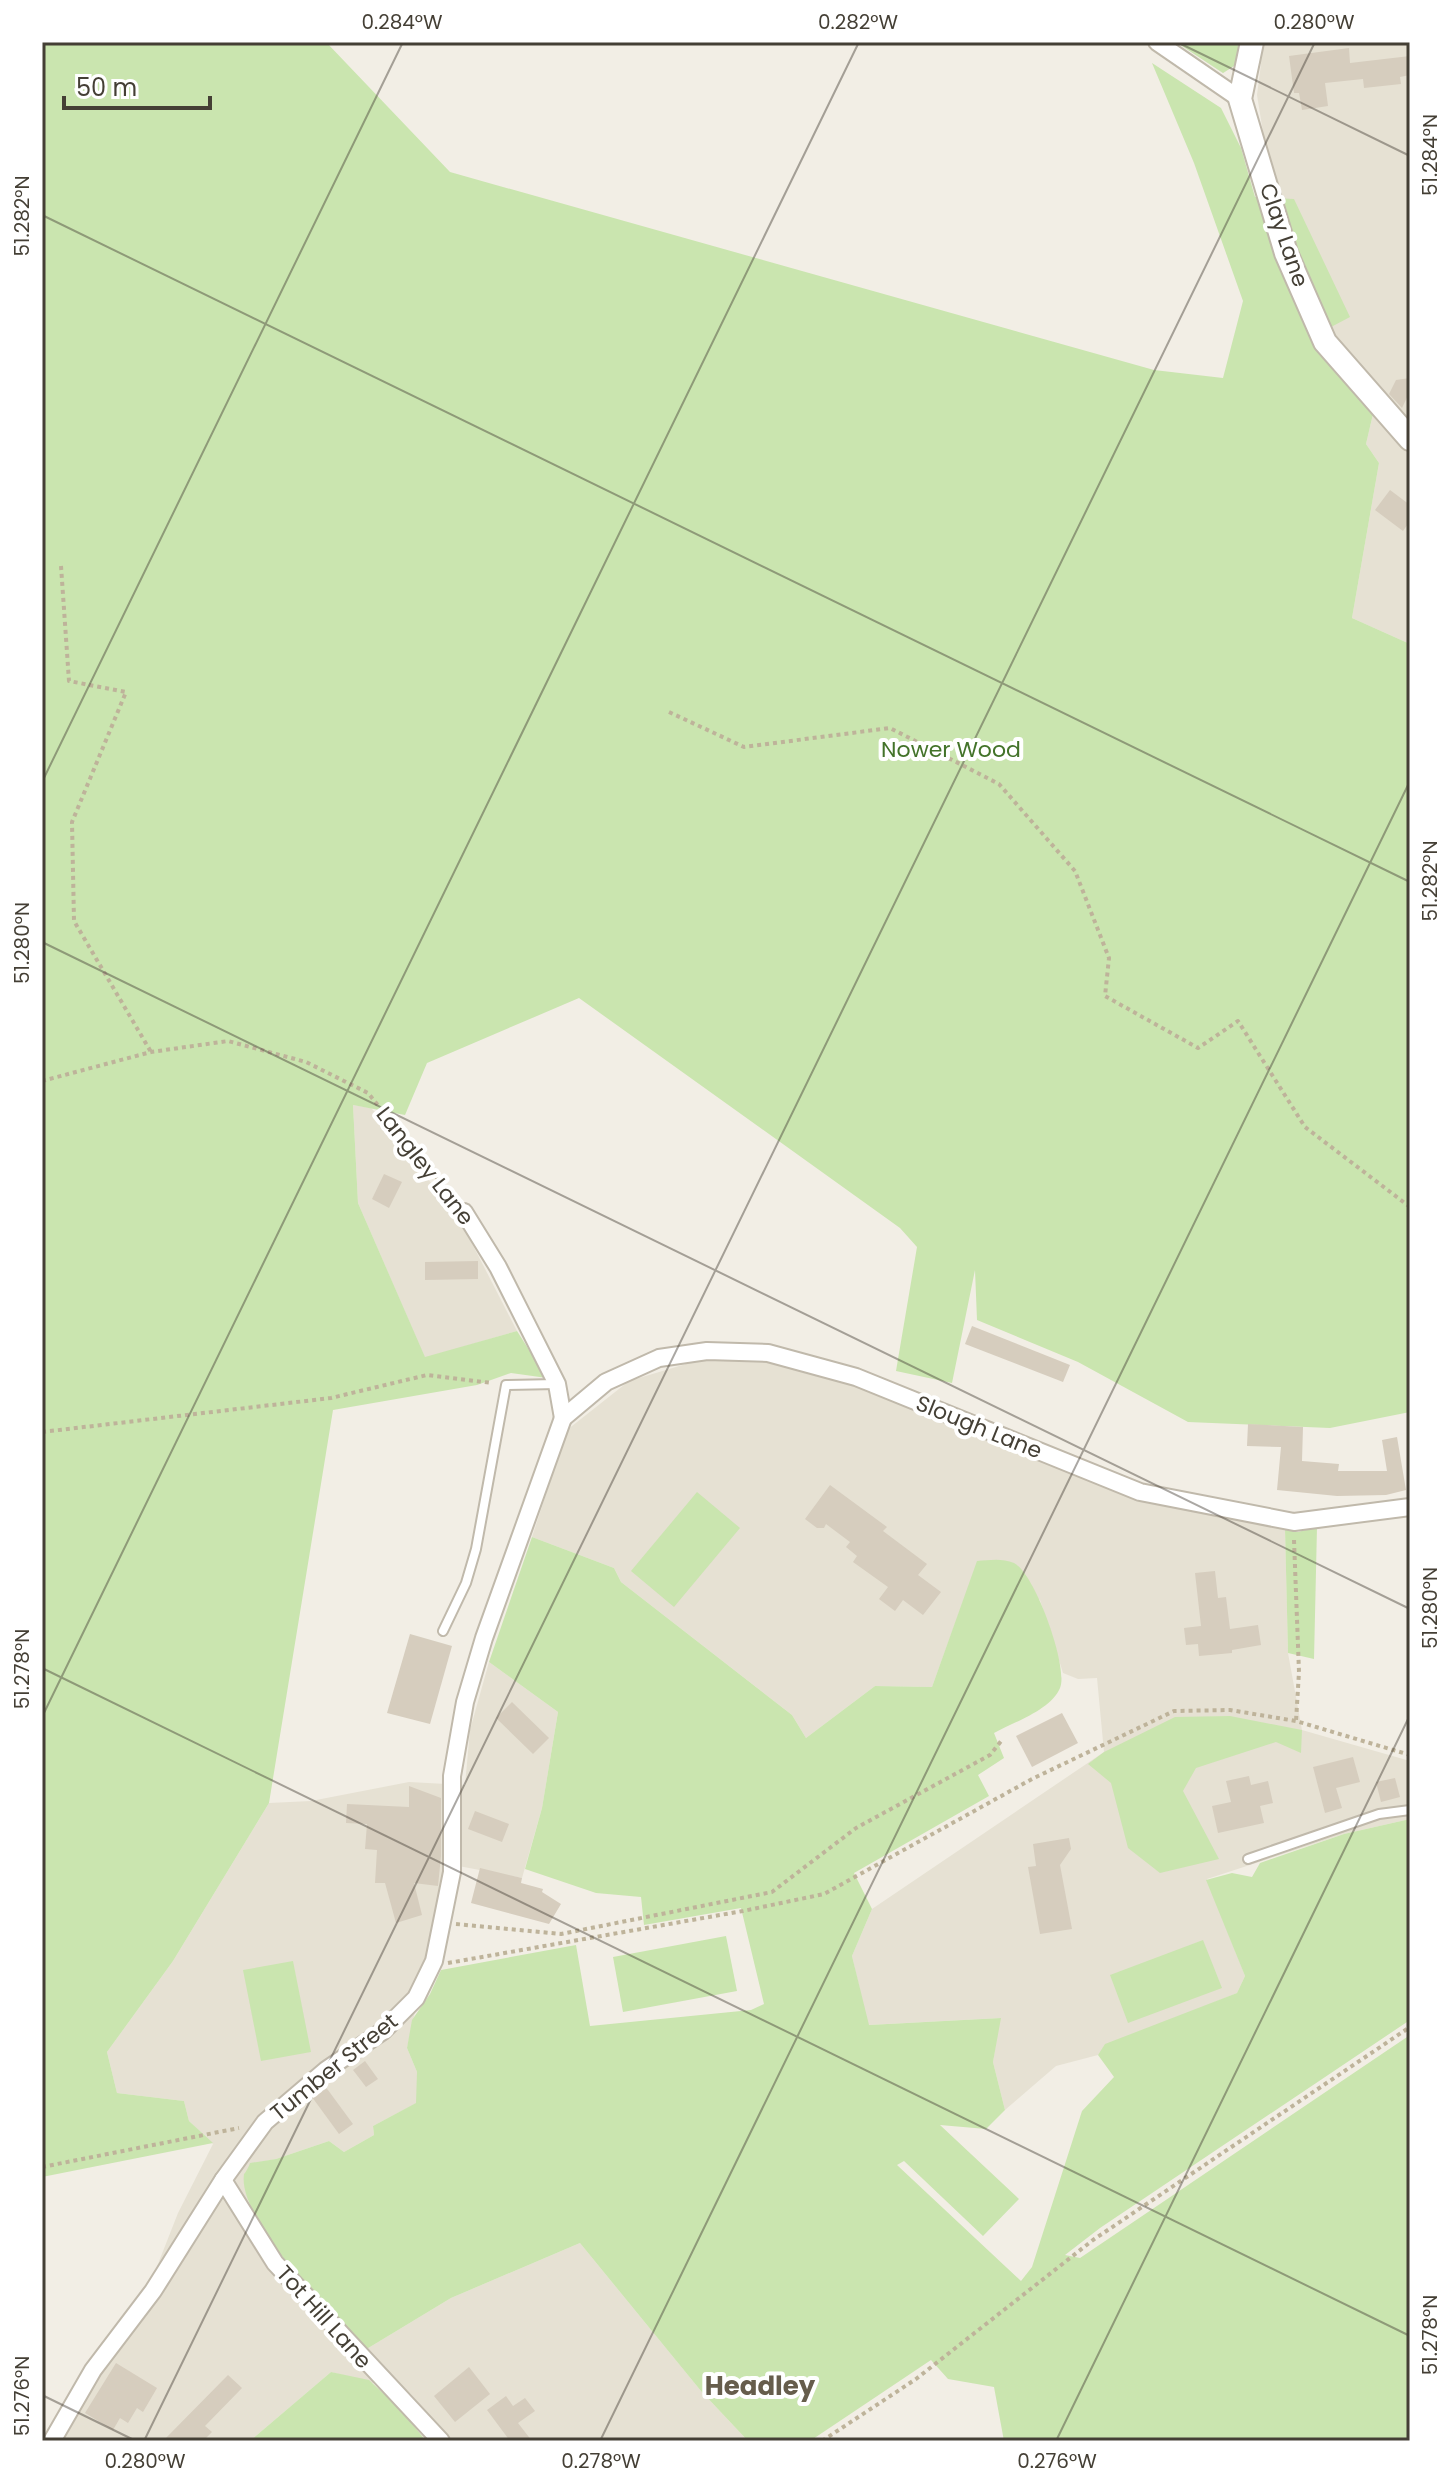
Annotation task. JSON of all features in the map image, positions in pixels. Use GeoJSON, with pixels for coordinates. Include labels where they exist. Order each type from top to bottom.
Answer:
{"type":"FeatureCollection","features":[{"type":"Feature","properties":{"kind":"street"},"geometry":{"type":"LineString","coordinates":[[1157,42],[1240,99],[1252,42]]}},
{"type":"Feature","properties":{"kind":"street","name":"Clay Lane"},"geometry":{"type":"LineString","coordinates":[[1240,99],[1286,253],[1325,342],[1410,439]]}},
{"type":"Feature","properties":{"kind":"street","name":"Langley Lane"},"geometry":{"type":"LineString","coordinates":[[464,1212],[498,1267],[557,1384],[563,1418]]}},
{"type":"Feature","properties":{"kind":"street","name":"Slough Lane"},"geometry":{"type":"LineString","coordinates":[[563,1418],[606,1382],[659,1358],[707,1351],[768,1353],[856,1377],[1140,1492],[1294,1522],[1410,1507]]}},
{"type":"Feature","properties":{"kind":"street"},"geometry":{"type":"LineString","coordinates":[[557,1384],[593,1392]]}},
{"type":"Feature","properties":{"kind":"street","name":"Tumber Street"},"geometry":{"type":"LineString","coordinates":[[52,2441],[93,2370],[153,2291],[223,2180],[265,2122],[326,2070],[383,2031],[416,1998],[434,1961],[452,1872],[452,1776],[465,1702],[484,1638],[563,1418]]}},
{"type":"Feature","properties":{"kind":"street","name":"Tot Hill Lane"},"geometry":{"type":"LineString","coordinates":[[223,2180],[275,2263],[441,2441]]}},
{"type":"Feature","properties":{"kind":"lane"},"geometry":{"type":"LineString","coordinates":[[443,1631],[466,1583],[476,1549],[506,1385],[557,1384]]}},
{"type":"Feature","properties":{"kind":"lane"},"geometry":{"type":"LineString","coordinates":[[1248,1859],[1379,1814],[1410,1810]]}},
{"type":"Feature","properties":{"kind":"path"},"geometry":{"type":"LineString","coordinates":[[61,566],[69,681],[126,692],[72,822],[74,921],[151,1052]]}},
{"type":"Feature","properties":{"kind":"path"},"geometry":{"type":"LineString","coordinates":[[669,712],[744,747],[890,728],[999,784],[1075,871],[1109,958],[1105,996],[1198,1048],[1238,1021],[1305,1127],[1410,1207]]}},
{"type":"Feature","properties":{"kind":"path","name":"Langley Lane"},"geometry":{"type":"LineString","coordinates":[[42,1081],[151,1052],[228,1041],[306,1062],[368,1093],[464,1212]]}},
{"type":"Feature","properties":{"kind":"path"},"geometry":{"type":"LineString","coordinates":[[42,1432],[331,1398],[427,1375],[506,1385]]}},
{"type":"Feature","properties":{"kind":"path"},"geometry":{"type":"LineString","coordinates":[[1294,1522],[1299,1672],[1296,1721]]}},
{"type":"Feature","properties":{"kind":"path"},"geometry":{"type":"LineString","coordinates":[[434,1961],[455,1964],[824,1894],[1032,1779],[1174,1711],[1230,1710],[1296,1721],[1410,1755]]}},
{"type":"Feature","properties":{"kind":"path"},"geometry":{"type":"LineString","coordinates":[[442,1923],[561,1934],[772,1892],[856,1828],[990,1755],[1002,1740]]}},
{"type":"Feature","properties":{"kind":"path"},"geometry":{"type":"LineString","coordinates":[[822,2441],[916,2379],[1093,2240],[1410,2027]]}},
{"type":"Feature","properties":{"kind":"path"},"geometry":{"type":"LineString","coordinates":[[42,2167],[265,2122]]}},
{"type":"Feature","properties":{"kind":"shaded area"},"geometry":{"type":"Polygon","coordinates":[[[1176,42],[1410,42],[1410,644],[1352,618],[1379,463],[1366,444],[1373,414],[1314,336],[1280,198],[1268,163],[1257,95],[1261,64],[1237,64],[1223,73],[1176,42]]]}},
{"type":"Feature","properties":{"kind":"shaded area"},"geometry":{"type":"Polygon","coordinates":[[[353,1105],[371,1108],[390,1127],[464,1228],[517,1331],[425,1358],[358,1203],[353,1105]]]}},
{"type":"Feature","properties":{"kind":"shaded area"},"geometry":{"type":"Polygon","coordinates":[[[766,1359],[852,1381],[1112,1490],[1285,1529],[1288,1653],[1302,1730],[1410,1761],[1410,1819],[1344,1834],[1207,1879],[1245,1976],[1237,1993],[1108,2046],[1098,2055],[1056,2066],[1005,2110],[993,2062],[1000,2018],[868,2025],[852,1956],[872,1909],[1104,1752],[1097,1678],[1078,1679],[1063,1673],[1040,1600],[976,1566],[932,1687],[875,1686],[806,1738],[792,1715],[621,1582],[614,1568],[532,1537],[567,1430],[629,1381],[696,1361],[766,1359]]]}},
{"type":"Feature","properties":{"kind":"shaded area"},"geometry":{"type":"Polygon","coordinates":[[[489,1662],[558,1712],[542,1808],[522,1878],[448,1864],[407,2048],[417,2072],[417,2103],[373,2126],[374,2135],[344,2152],[329,2141],[276,2159],[250,2164],[248,2201],[279,2253],[313,2295],[365,2350],[451,2298],[580,2243],[701,2391],[748,2441],[452,2441],[410,2393],[331,2372],[250,2441],[59,2441],[115,2352],[170,2282],[156,2269],[178,2213],[213,2144],[189,2121],[184,2101],[117,2093],[107,2052],[173,1961],[269,1803],[311,1801],[409,1782],[465,1785],[470,1730],[489,1662]]]}},
{"type":"Feature","properties":{"kind":"green space","name":"Nower Wood"},"geometry":{"type":"Polygon","coordinates":[[[42,42],[326,42],[450,172],[1154,370],[1223,378],[1243,301],[1194,163],[1152,63],[1221,108],[1241,148],[1255,197],[1294,199],[1350,317],[1314,336],[1373,414],[1366,444],[1379,463],[1352,618],[1410,644],[1410,1412],[1330,1428],[1188,1422],[1078,1362],[977,1320],[975,1270],[952,1383],[896,1371],[917,1247],[900,1228],[579,998],[427,1063],[405,1115],[353,1105],[358,1203],[425,1357],[517,1331],[547,1378],[511,1373],[477,1385],[333,1410],[269,1803],[173,1961],[107,2052],[117,2093],[184,2101],[189,2121],[213,2143],[42,2177],[42,42]]]}},
{"type":"Feature","properties":{"kind":"green space"},"geometry":{"type":"Polygon","coordinates":[[[1176,42],[1241,42],[1237,64],[1223,73],[1176,42]]]}},
{"type":"Feature","properties":{"kind":"green space"},"geometry":{"type":"Polygon","coordinates":[[[697,1492],[740,1528],[674,1607],[631,1571],[697,1492]]]}},
{"type":"Feature","properties":{"kind":"green space"},"geometry":{"type":"Polygon","coordinates":[[[1317,1527],[1314,1659],[1288,1653],[1285,1529],[1298,1532],[1317,1527]]]}},
{"type":"Feature","properties":{"kind":"green space"},"geometry":{"type":"Polygon","coordinates":[[[532,1537],[614,1568],[621,1582],[792,1715],[806,1738],[875,1686],[932,1687],[977,1561],[1000,1560],[1014,1563],[1022,1570],[1040,1602],[1055,1642],[1060,1661],[1060,1688],[1049,1703],[994,1733],[1004,1758],[978,1775],[989,1796],[854,1873],[872,1909],[852,1956],[869,2025],[1001,2018],[993,2062],[1005,2110],[986,2129],[940,2125],[1019,2199],[983,2236],[904,2161],[897,2165],[1021,2281],[1032,2267],[1082,2111],[1114,2077],[1098,2055],[1105,2044],[1237,1993],[1245,1976],[1206,1880],[1232,1873],[1252,1877],[1260,1863],[1344,1834],[1410,1819],[1410,2020],[1100,2228],[1065,2255],[1080,2258],[1410,2035],[1410,2441],[1004,2441],[994,2387],[948,2379],[931,2360],[810,2441],[748,2441],[701,2391],[580,2243],[451,2298],[365,2350],[271,2241],[246,2193],[244,2174],[250,2163],[276,2159],[329,2141],[344,2152],[374,2135],[373,2126],[416,2103],[417,2072],[407,2048],[412,2020],[430,1994],[441,1970],[576,1945],[590,2026],[751,2010],[764,2004],[741,1908],[644,1925],[641,1897],[596,1893],[525,1869],[542,1808],[558,1712],[489,1662],[532,1537]]]}},
{"type":"Feature","properties":{"kind":"green space"},"geometry":{"type":"Polygon","coordinates":[[[1230,1716],[1302,1730],[1301,1753],[1276,1742],[1196,1768],[1183,1791],[1219,1859],[1160,1873],[1128,1848],[1111,1783],[1088,1764],[1104,1752],[1175,1717],[1230,1716]]]}},
{"type":"Feature","properties":{"kind":"green space"},"geometry":{"type":"Polygon","coordinates":[[[726,1936],[737,1991],[623,2012],[613,1957],[726,1936]]]}},
{"type":"Feature","properties":{"kind":"green space"},"geometry":{"type":"Polygon","coordinates":[[[1203,1940],[1222,1988],[1128,2023],[1110,1975],[1203,1940]]]}},
{"type":"Feature","properties":{"kind":"green space"},"geometry":{"type":"Polygon","coordinates":[[[293,1961],[311,2052],[261,2061],[243,1970],[293,1961]]]}},
{"type":"Feature","properties":{"kind":"green space"},"geometry":{"type":"Polygon","coordinates":[[[331,2372],[369,2380],[402,2411],[426,2441],[250,2441],[331,2372]]]}},
{"type":"Feature","properties":{"kind":"building"},"geometry":{"type":"Polygon","coordinates":[[[1349,48],[1350,63],[1410,56],[1410,75],[1400,77],[1401,84],[1364,88],[1363,79],[1325,83],[1328,106],[1302,110],[1299,93],[1294,93],[1289,56],[1349,48]]]}},
{"type":"Feature","properties":{"kind":"building"},"geometry":{"type":"Polygon","coordinates":[[[1410,378],[1410,391],[1402,408],[1389,394],[1396,380],[1410,378]]]}},
{"type":"Feature","properties":{"kind":"building"},"geometry":{"type":"Polygon","coordinates":[[[1390,490],[1410,505],[1410,521],[1403,531],[1375,510],[1390,490]]]}},
{"type":"Feature","properties":{"kind":"building"},"geometry":{"type":"Polygon","coordinates":[[[384,1174],[402,1182],[389,1208],[372,1199],[384,1174]]]}},
{"type":"Feature","properties":{"kind":"building"},"geometry":{"type":"Polygon","coordinates":[[[478,1261],[478,1279],[425,1280],[425,1262],[478,1261]]]}},
{"type":"Feature","properties":{"kind":"building"},"geometry":{"type":"Polygon","coordinates":[[[972,1326],[1070,1365],[1063,1382],[965,1344],[972,1326]]]}},
{"type":"Feature","properties":{"kind":"building"},"geometry":{"type":"Polygon","coordinates":[[[1248,1424],[1303,1427],[1302,1461],[1339,1464],[1338,1471],[1387,1471],[1382,1440],[1397,1437],[1406,1490],[1386,1495],[1337,1496],[1277,1490],[1281,1447],[1247,1446],[1248,1424]]]}},
{"type":"Feature","properties":{"kind":"building"},"geometry":{"type":"Polygon","coordinates":[[[830,1485],[887,1527],[883,1531],[927,1564],[918,1575],[941,1592],[923,1615],[903,1600],[895,1611],[879,1599],[888,1587],[853,1562],[857,1556],[846,1547],[850,1542],[826,1524],[824,1528],[817,1528],[805,1519],[830,1485]]]}},
{"type":"Feature","properties":{"kind":"building"},"geometry":{"type":"Polygon","coordinates":[[[1215,1571],[1218,1598],[1226,1597],[1230,1629],[1258,1625],[1261,1645],[1232,1650],[1232,1653],[1199,1656],[1198,1644],[1186,1645],[1184,1628],[1201,1626],[1195,1573],[1215,1571]]]}},
{"type":"Feature","properties":{"kind":"building"},"geometry":{"type":"Polygon","coordinates":[[[410,1634],[452,1646],[430,1724],[387,1713],[410,1634]]]}},
{"type":"Feature","properties":{"kind":"building"},"geometry":{"type":"Polygon","coordinates":[[[512,1702],[549,1738],[533,1754],[496,1718],[512,1702]]]}},
{"type":"Feature","properties":{"kind":"building"},"geometry":{"type":"Polygon","coordinates":[[[1062,1713],[1078,1743],[1032,1767],[1016,1736],[1062,1713]]]}},
{"type":"Feature","properties":{"kind":"building"},"geometry":{"type":"Polygon","coordinates":[[[1353,1757],[1360,1782],[1336,1788],[1342,1808],[1325,1813],[1313,1767],[1353,1757]]]}},
{"type":"Feature","properties":{"kind":"building"},"geometry":{"type":"Polygon","coordinates":[[[1249,1776],[1251,1785],[1268,1781],[1273,1803],[1260,1806],[1264,1823],[1218,1833],[1212,1806],[1231,1802],[1226,1781],[1249,1776]]]}},
{"type":"Feature","properties":{"kind":"building"},"geometry":{"type":"Polygon","coordinates":[[[1395,1778],[1400,1797],[1381,1802],[1376,1782],[1395,1778]]]}},
{"type":"Feature","properties":{"kind":"building"},"geometry":{"type":"Polygon","coordinates":[[[409,1786],[441,1798],[441,1856],[438,1886],[414,1883],[422,1915],[396,1923],[385,1883],[375,1883],[377,1850],[365,1849],[367,1824],[346,1823],[347,1804],[409,1807],[409,1786]]]}},
{"type":"Feature","properties":{"kind":"building"},"geometry":{"type":"Polygon","coordinates":[[[475,1811],[509,1824],[502,1842],[468,1829],[475,1811]]]}},
{"type":"Feature","properties":{"kind":"building"},"geometry":{"type":"Polygon","coordinates":[[[1069,1838],[1071,1849],[1060,1865],[1072,1929],[1040,1934],[1028,1867],[1036,1866],[1033,1844],[1069,1838]]]}},
{"type":"Feature","properties":{"kind":"building"},"geometry":{"type":"Polygon","coordinates":[[[480,1868],[522,1878],[521,1883],[543,1889],[542,1892],[561,1904],[549,1924],[471,1903],[480,1868]]]}},
{"type":"Feature","properties":{"kind":"building"},"geometry":{"type":"Polygon","coordinates":[[[365,2061],[378,2079],[366,2087],[353,2070],[365,2061]]]}},
{"type":"Feature","properties":{"kind":"building"},"geometry":{"type":"Polygon","coordinates":[[[325,2086],[353,2124],[339,2134],[312,2097],[325,2086]]]}},
{"type":"Feature","properties":{"kind":"building"},"geometry":{"type":"Polygon","coordinates":[[[116,2363],[157,2388],[143,2412],[137,2408],[128,2423],[120,2418],[113,2430],[85,2413],[116,2363]]]}},
{"type":"Feature","properties":{"kind":"building"},"geometry":{"type":"Polygon","coordinates":[[[469,2367],[490,2394],[455,2422],[434,2396],[469,2367]]]}},
{"type":"Feature","properties":{"kind":"building"},"geometry":{"type":"Polygon","coordinates":[[[228,2375],[242,2388],[205,2426],[212,2432],[203,2441],[163,2441],[228,2375]]]}},
{"type":"Feature","properties":{"kind":"building"},"geometry":{"type":"Polygon","coordinates":[[[506,2396],[513,2406],[525,2398],[535,2411],[518,2423],[532,2441],[510,2441],[487,2410],[506,2396]]]}},
{"type":"Feature","properties":{"kind":"district","name":"Headley"},"geometry":{"type":"Point","coordinates":[760,2386]}}]}
